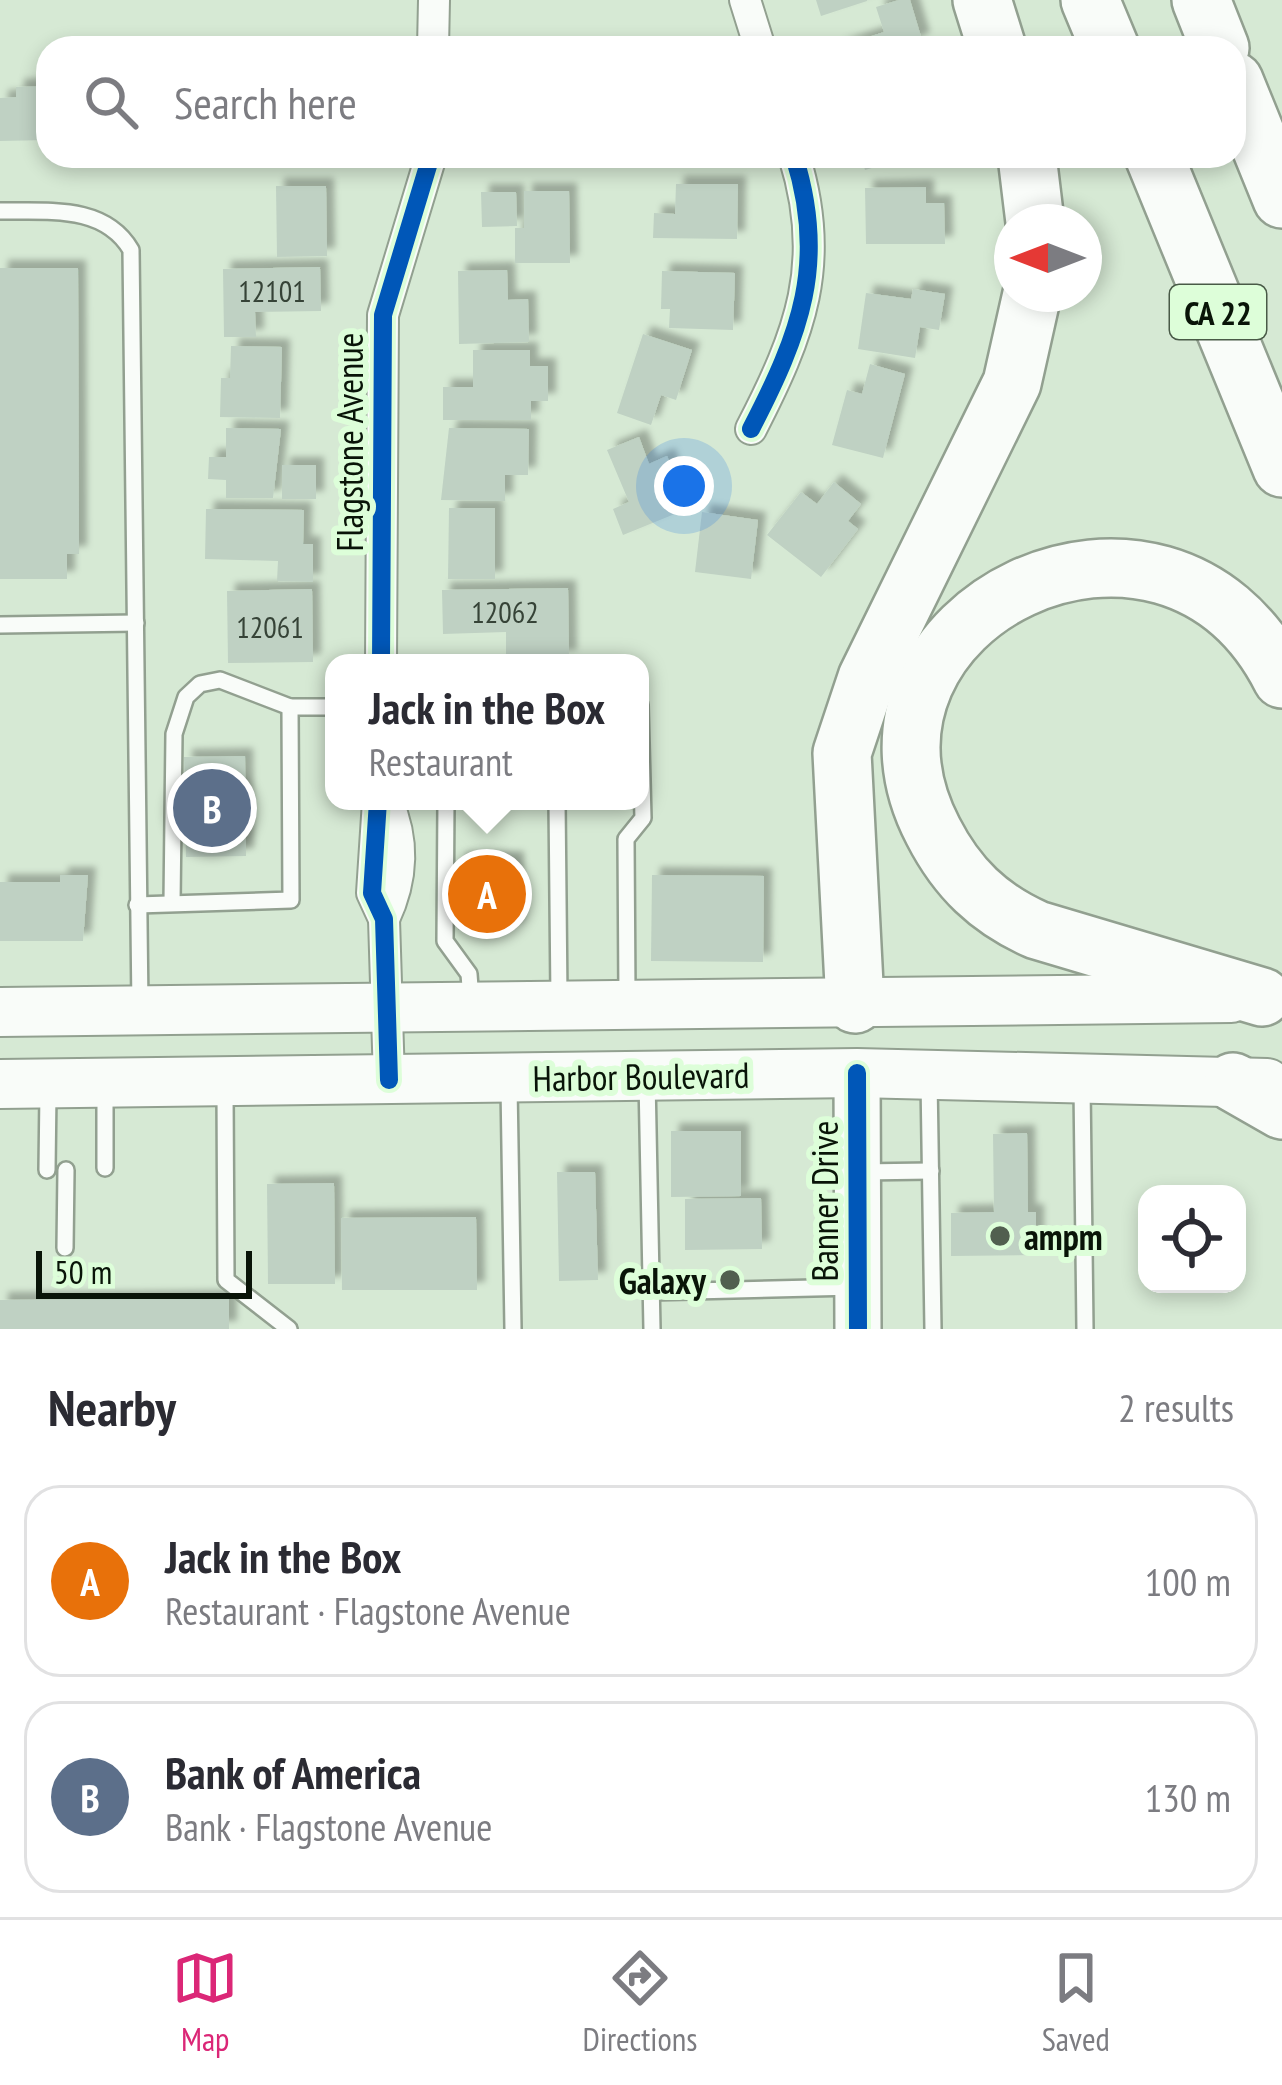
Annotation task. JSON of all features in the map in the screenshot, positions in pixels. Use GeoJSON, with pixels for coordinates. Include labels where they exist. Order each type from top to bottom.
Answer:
{"type":"FeatureCollection","features":[{"type":"Feature","properties":{"kind":"highway"},"geometry":{"type":"LineString","coordinates":[[982,0],[993,36]]}},
{"type":"Feature","properties":{"kind":"highway"},"geometry":{"type":"LineString","coordinates":[[1090,0],[1105,36]]}},
{"type":"Feature","properties":{"kind":"highway"},"geometry":{"type":"LineString","coordinates":[[1201,0],[1215,36]]}},
{"type":"Feature","properties":{"kind":"highway"},"geometry":{"type":"LineString","coordinates":[[1246,110],[1282,199]]}},
{"type":"Feature","properties":{"kind":"highway"},"geometry":{"type":"LineString","coordinates":[[1029,168],[1033,204]]}},
{"type":"Feature","properties":{"kind":"highway","name":"CA 22"},"geometry":{"type":"LineString","coordinates":[[1159,168],[1282,468]]}},
{"type":"Feature","properties":{"kind":"highway"},"geometry":{"type":"LineString","coordinates":[[855,1004],[842,753],[867,678],[1012,383],[1028,312]]}},
{"type":"Feature","properties":{"kind":"highway"},"geometry":{"type":"LineString","coordinates":[[1272,997],[1037,930],[1002,915],[946,855],[917,790],[914,752],[927,683],[970,621],[1028,580],[1078,568],[1136,567],[1192,586],[1237,620],[1282,679]]}},
{"type":"Feature","properties":{"kind":"highway"},"geometry":{"type":"LineString","coordinates":[[1257,1083],[1282,1110]]}},
{"type":"Feature","properties":{"kind":"main road","name":"Harbor Boulevard"},"geometry":{"type":"LineString","coordinates":[[0,1012],[1272,997]]}},
{"type":"Feature","properties":{"kind":"main road"},"geometry":{"type":"LineString","coordinates":[[855,1004],[856,1073]]}},
{"type":"Feature","properties":{"kind":"main road","name":"Harbor Boulevard"},"geometry":{"type":"LineString","coordinates":[[0,1084],[856,1073],[1257,1083]]}},
{"type":"Feature","properties":{"kind":"street"},"geometry":{"type":"LineString","coordinates":[[433,36],[434,0]]}},
{"type":"Feature","properties":{"kind":"street"},"geometry":{"type":"LineString","coordinates":[[745,0],[756,36]]}},
{"type":"Feature","properties":{"kind":"street","name":"Flagstone Avenue"},"geometry":{"type":"LineString","coordinates":[[381,654],[383,315],[427,168]]}},
{"type":"Feature","properties":{"kind":"street"},"geometry":{"type":"LineString","coordinates":[[751,429],[784,364],[811,282],[808,200],[798,168]]}},
{"type":"Feature","properties":{"kind":"street"},"geometry":{"type":"LineString","coordinates":[[381,810],[372,893],[384,919],[389,1080]]}},
{"type":"Feature","properties":{"kind":"street","name":"Banner Drive"},"geometry":{"type":"LineString","coordinates":[[856,1073],[858,1308]]}},
{"type":"Feature","properties":{"kind":"lane"},"geometry":{"type":"LineString","coordinates":[[0,211],[78,212],[109,226],[131,250],[140,1010]]}},
{"type":"Feature","properties":{"kind":"lane"},"geometry":{"type":"LineString","coordinates":[[0,625],[136,623]]}},
{"type":"Feature","properties":{"kind":"lane"},"geometry":{"type":"LineString","coordinates":[[172,903],[174,734],[186,697],[200,684],[220,680],[290,707],[325,707]]}},
{"type":"Feature","properties":{"kind":"lane"},"geometry":{"type":"LineString","coordinates":[[137,905],[291,900],[290,707]]}},
{"type":"Feature","properties":{"kind":"lane"},"geometry":{"type":"LineString","coordinates":[[446,810],[445,941],[469,974],[471,1007]]}},
{"type":"Feature","properties":{"kind":"lane"},"geometry":{"type":"LineString","coordinates":[[557,810],[559,1007]]}},
{"type":"Feature","properties":{"kind":"lane"},"geometry":{"type":"LineString","coordinates":[[628,1007],[626,839],[644,818],[644,810]]}},
{"type":"Feature","properties":{"kind":"lane"},"geometry":{"type":"LineString","coordinates":[[929,1074],[933,1329]]}},
{"type":"Feature","properties":{"kind":"lane"},"geometry":{"type":"LineString","coordinates":[[647,1076],[652,1329]]}},
{"type":"Feature","properties":{"kind":"lane"},"geometry":{"type":"LineString","coordinates":[[508,1078],[512,1329]]}},
{"type":"Feature","properties":{"kind":"lane"},"geometry":{"type":"LineString","coordinates":[[1082,1078],[1085,1329]]}},
{"type":"Feature","properties":{"kind":"lane"},"geometry":{"type":"LineString","coordinates":[[225,1081],[226,1280],[290,1329]]}},
{"type":"Feature","properties":{"kind":"lane"},"geometry":{"type":"LineString","coordinates":[[105,1168],[106,1082]]}},
{"type":"Feature","properties":{"kind":"lane"},"geometry":{"type":"LineString","coordinates":[[47,1170],[48,1083]]}},
{"type":"Feature","properties":{"kind":"lane"},"geometry":{"type":"LineString","coordinates":[[65,1248],[66,1170]]}},
{"type":"Feature","properties":{"kind":"lane"},"geometry":{"type":"LineString","coordinates":[[857,1172],[931,1171]]}},
{"type":"Feature","properties":{"kind":"lane"},"geometry":{"type":"LineString","coordinates":[[652,1292],[858,1308]]}},
{"type":"Feature","properties":{"kind":"building"},"geometry":{"type":"Polygon","coordinates":[[[816,0],[867,0],[867,1],[821,16],[816,0]]]}},
{"type":"Feature","properties":{"kind":"building"},"geometry":{"type":"Polygon","coordinates":[[[910,0],[921,36],[872,36],[884,32],[876,7],[910,0]]]}},
{"type":"Feature","properties":{"kind":"building"},"geometry":{"type":"Polygon","coordinates":[[[36,86],[36,140],[0,141],[0,98],[16,97],[16,87],[36,86]]]}},
{"type":"Feature","properties":{"kind":"building"},"geometry":{"type":"Polygon","coordinates":[[[676,184],[738,184],[737,239],[653,238],[654,213],[675,214],[676,184]]]}},
{"type":"Feature","properties":{"kind":"building"},"geometry":{"type":"Polygon","coordinates":[[[276,186],[326,186],[327,256],[277,257],[276,186]]]}},
{"type":"Feature","properties":{"kind":"building"},"geometry":{"type":"Polygon","coordinates":[[[926,187],[926,203],[944,203],[945,244],[866,244],[865,188],[926,187]]]}},
{"type":"Feature","properties":{"kind":"building"},"geometry":{"type":"Polygon","coordinates":[[[524,191],[569,191],[570,263],[515,263],[515,228],[524,228],[524,191]]]}},
{"type":"Feature","properties":{"kind":"building"},"geometry":{"type":"Polygon","coordinates":[[[481,192],[516,192],[517,226],[482,227],[481,192]]]}},
{"type":"Feature","properties":{"kind":"building"},"geometry":{"type":"Polygon","coordinates":[[[320,267],[321,311],[255,312],[256,337],[224,337],[223,269],[320,267]]]}},
{"type":"Feature","properties":{"kind":"building"},"geometry":{"type":"Polygon","coordinates":[[[0,268],[78,268],[79,554],[67,554],[67,579],[0,579],[0,268]]]}},
{"type":"Feature","properties":{"kind":"building"},"geometry":{"type":"Polygon","coordinates":[[[507,270],[508,300],[528,299],[529,342],[459,344],[458,271],[507,270]]]}},
{"type":"Feature","properties":{"kind":"building"},"geometry":{"type":"Polygon","coordinates":[[[662,271],[735,273],[733,330],[669,328],[670,309],[661,309],[662,271]]]}},
{"type":"Feature","properties":{"kind":"building"},"geometry":{"type":"Polygon","coordinates":[[[913,289],[945,294],[939,330],[920,327],[915,358],[858,349],[866,293],[911,299],[913,289]]]}},
{"type":"Feature","properties":{"kind":"building"},"geometry":{"type":"Polygon","coordinates":[[[643,334],[692,350],[676,400],[661,395],[651,425],[617,413],[643,334]]]}},
{"type":"Feature","properties":{"kind":"building"},"geometry":{"type":"Polygon","coordinates":[[[231,346],[282,347],[280,418],[220,417],[221,378],[230,378],[231,346]]]}},
{"type":"Feature","properties":{"kind":"building"},"geometry":{"type":"Polygon","coordinates":[[[473,350],[530,350],[530,366],[548,366],[548,401],[531,401],[531,420],[443,420],[443,387],[473,387],[473,350]]]}},
{"type":"Feature","properties":{"kind":"building"},"geometry":{"type":"Polygon","coordinates":[[[870,364],[905,374],[883,458],[832,445],[847,390],[862,394],[870,364]]]}},
{"type":"Feature","properties":{"kind":"building"},"geometry":{"type":"Polygon","coordinates":[[[226,428],[281,429],[273,498],[226,498],[226,480],[208,479],[209,457],[226,457],[226,428]]]}},
{"type":"Feature","properties":{"kind":"building"},"geometry":{"type":"Polygon","coordinates":[[[449,428],[529,429],[528,475],[505,475],[505,501],[441,500],[449,428]]]}},
{"type":"Feature","properties":{"kind":"building"},"geometry":{"type":"Polygon","coordinates":[[[639,437],[649,464],[667,456],[682,492],[675,494],[682,511],[623,535],[613,509],[629,502],[607,450],[639,437]]]}},
{"type":"Feature","properties":{"kind":"building"},"geometry":{"type":"Polygon","coordinates":[[[282,465],[316,465],[316,499],[282,499],[282,465]]]}},
{"type":"Feature","properties":{"kind":"building"},"geometry":{"type":"Polygon","coordinates":[[[834,482],[861,504],[848,521],[858,529],[821,577],[767,535],[801,492],[817,504],[834,482]]]}},
{"type":"Feature","properties":{"kind":"building"},"geometry":{"type":"Polygon","coordinates":[[[449,508],[495,508],[495,579],[448,579],[449,508]]]}},
{"type":"Feature","properties":{"kind":"building"},"geometry":{"type":"Polygon","coordinates":[[[206,509],[304,510],[303,544],[313,544],[313,582],[277,581],[278,561],[205,559],[206,509]]]}},
{"type":"Feature","properties":{"kind":"building"},"geometry":{"type":"Polygon","coordinates":[[[702,512],[758,520],[751,579],[695,572],[702,512]]]}},
{"type":"Feature","properties":{"kind":"building"},"geometry":{"type":"Polygon","coordinates":[[[568,588],[569,654],[506,654],[506,632],[443,634],[442,590],[568,588]]]}},
{"type":"Feature","properties":{"kind":"building"},"geometry":{"type":"Polygon","coordinates":[[[312,589],[313,662],[228,663],[227,591],[312,589]]]}},
{"type":"Feature","properties":{"kind":"building"},"geometry":{"type":"Polygon","coordinates":[[[245,756],[246,856],[186,857],[185,818],[178,818],[178,799],[185,798],[184,757],[245,756]]]}},
{"type":"Feature","properties":{"kind":"building"},"geometry":{"type":"Polygon","coordinates":[[[516,859],[516,929],[458,930],[458,860],[516,859]]]}},
{"type":"Feature","properties":{"kind":"building"},"geometry":{"type":"Polygon","coordinates":[[[60,875],[88,875],[83,941],[0,941],[0,882],[60,882],[60,875]]]}},
{"type":"Feature","properties":{"kind":"building"},"geometry":{"type":"Polygon","coordinates":[[[652,875],[764,876],[763,962],[651,961],[652,875]]]}},
{"type":"Feature","properties":{"kind":"building"},"geometry":{"type":"Polygon","coordinates":[[[671,1131],[741,1131],[741,1196],[671,1197],[671,1131]]]}},
{"type":"Feature","properties":{"kind":"building"},"geometry":{"type":"Polygon","coordinates":[[[1027,1133],[1028,1212],[1036,1212],[1036,1255],[951,1256],[951,1213],[994,1212],[993,1134],[1027,1133]]]}},
{"type":"Feature","properties":{"kind":"building"},"geometry":{"type":"Polygon","coordinates":[[[557,1172],[595,1172],[598,1280],[559,1281],[557,1172]]]}},
{"type":"Feature","properties":{"kind":"building"},"geometry":{"type":"Polygon","coordinates":[[[334,1183],[335,1284],[268,1284],[267,1184],[334,1183]]]}},
{"type":"Feature","properties":{"kind":"building"},"geometry":{"type":"Polygon","coordinates":[[[761,1198],[762,1249],[685,1250],[685,1199],[761,1198]]]}},
{"type":"Feature","properties":{"kind":"building"},"geometry":{"type":"Polygon","coordinates":[[[476,1217],[477,1290],[342,1290],[341,1218],[476,1217]]]}},
{"type":"Feature","properties":{"kind":"building"},"geometry":{"type":"Polygon","coordinates":[[[229,1298],[229,1329],[0,1329],[0,1300],[229,1298]]]}},
{"type":"Feature","properties":{"kind":"cycle path"},"geometry":{"type":"LineString","coordinates":[[381,654],[383,315],[427,168]]}},
{"type":"Feature","properties":{"kind":"cycle path"},"geometry":{"type":"LineString","coordinates":[[751,429],[783,361],[804,297],[809,230],[797,168]]}},
{"type":"Feature","properties":{"kind":"cycle path"},"geometry":{"type":"LineString","coordinates":[[377,810],[372,893],[384,919],[389,1080]]}},
{"type":"Feature","properties":{"kind":"cycle path"},"geometry":{"type":"LineString","coordinates":[[857,1073],[858,1329]]}},
{"type":"Feature","properties":{"kind":"place","name":"Bank of America"},"geometry":{"type":"Point","coordinates":[212,808]}},
{"type":"Feature","properties":{"kind":"place","name":"Jack in the Box"},"geometry":{"type":"Point","coordinates":[487,894]}},
{"type":"Feature","properties":{"kind":"place","name":"ampm"},"geometry":{"type":"Point","coordinates":[1000,1236]}},
{"type":"Feature","properties":{"kind":"place","name":"Galaxy"},"geometry":{"type":"Point","coordinates":[730,1280]}}]}
